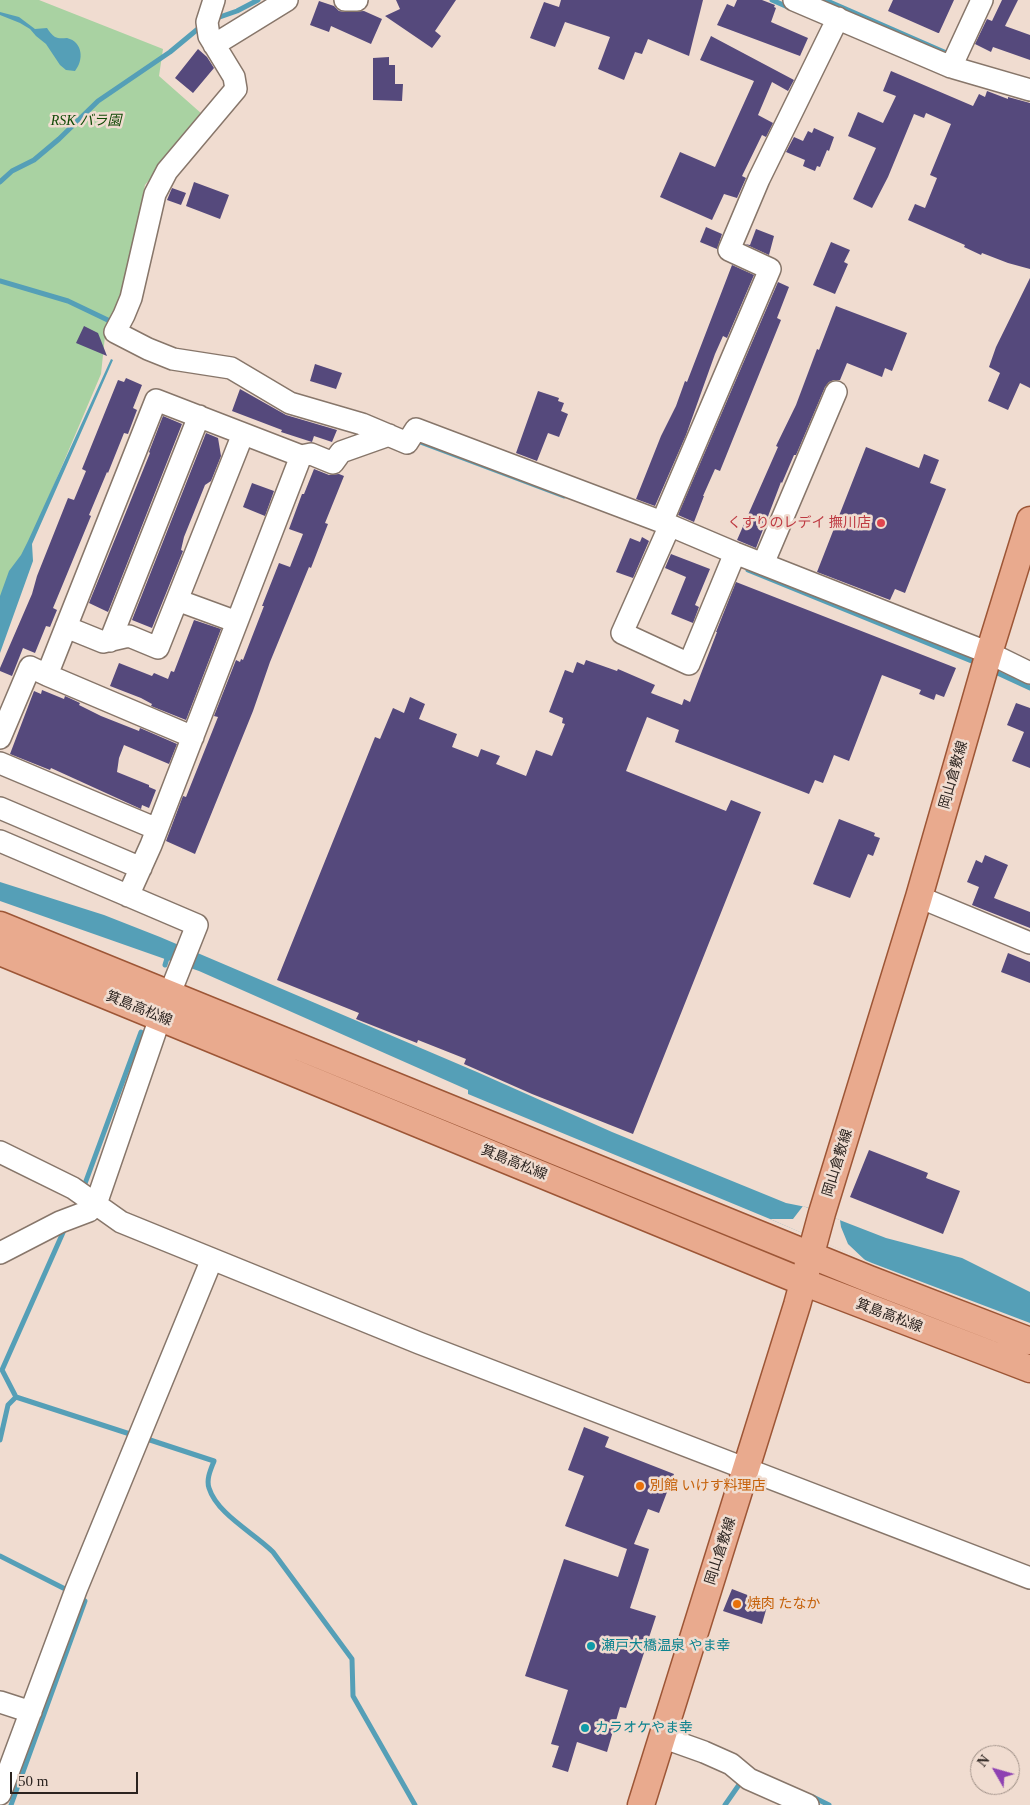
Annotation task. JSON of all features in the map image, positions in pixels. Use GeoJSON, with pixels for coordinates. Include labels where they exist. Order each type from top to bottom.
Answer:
{"type":"FeatureCollection","features":[{"type":"Feature","properties":{"kind":"main road","name":"岡山倉敷線"},"geometry":{"type":"LineString","coordinates":[[641,1805],[747,1469],[1030,520]]}},
{"type":"Feature","properties":{"kind":"main road","name":"箕島高松線"},"geometry":{"type":"LineString","coordinates":[[0,925],[169,994],[813,1247],[869,1279],[1030,1341]]}},
{"type":"Feature","properties":{"kind":"main road","name":"箕島高松線"},"geometry":{"type":"LineString","coordinates":[[0,952],[803,1282],[1030,1369]]}},
{"type":"Feature","properties":{"kind":"street"},"geometry":{"type":"LineString","coordinates":[[214,0],[207,22],[208,36],[234,77],[236,89],[167,171],[155,194],[131,298],[115,332],[156,353],[173,359],[231,368],[290,403],[404,436]]}},
{"type":"Feature","properties":{"kind":"street"},"geometry":{"type":"LineString","coordinates":[[214,45],[287,0]]}},
{"type":"Feature","properties":{"kind":"street"},"geometry":{"type":"LineString","coordinates":[[345,0],[357,0]]}},
{"type":"Feature","properties":{"kind":"street"},"geometry":{"type":"LineString","coordinates":[[794,0],[1030,90]]}},
{"type":"Feature","properties":{"kind":"street"},"geometry":{"type":"LineString","coordinates":[[955,60],[982,0]]}},
{"type":"Feature","properties":{"kind":"street"},"geometry":{"type":"LineString","coordinates":[[733,559],[689,664],[622,633],[666,529],[770,268],[729,250],[759,179],[834,16]]}},
{"type":"Feature","properties":{"kind":"street"},"geometry":{"type":"LineString","coordinates":[[763,564],[836,392]]}},
{"type":"Feature","properties":{"kind":"street"},"geometry":{"type":"LineString","coordinates":[[47,675],[156,400],[301,456],[311,454],[333,463],[341,452],[404,436],[416,429],[666,529],[733,559],[763,564],[987,661],[1030,673]]}},
{"type":"Feature","properties":{"kind":"street"},"geometry":{"type":"LineString","coordinates":[[110,641],[199,416]]}},
{"type":"Feature","properties":{"kind":"street"},"geometry":{"type":"LineString","coordinates":[[66,626],[102,642],[129,636],[158,648],[243,434]]}},
{"type":"Feature","properties":{"kind":"street"},"geometry":{"type":"LineString","coordinates":[[128,896],[157,829],[301,456]]}},
{"type":"Feature","properties":{"kind":"street"},"geometry":{"type":"LineString","coordinates":[[177,600],[237,622]]}},
{"type":"Feature","properties":{"kind":"street"},"geometry":{"type":"LineString","coordinates":[[0,738],[30,667],[192,737]]}},
{"type":"Feature","properties":{"kind":"street"},"geometry":{"type":"LineString","coordinates":[[0,763],[157,829]]}},
{"type":"Feature","properties":{"kind":"street"},"geometry":{"type":"LineString","coordinates":[[0,808],[140,868]]}},
{"type":"Feature","properties":{"kind":"street"},"geometry":{"type":"LineString","coordinates":[[0,841],[197,925],[160,1018],[78,1205],[0,1253]]}},
{"type":"Feature","properties":{"kind":"street"},"geometry":{"type":"LineString","coordinates":[[919,897],[1030,943]]}},
{"type":"Feature","properties":{"kind":"street"},"geometry":{"type":"LineString","coordinates":[[0,1152],[78,1205],[419,1343],[1030,1578]]}},
{"type":"Feature","properties":{"kind":"street"},"geometry":{"type":"LineString","coordinates":[[0,1794],[75,1594],[212,1259]]}},
{"type":"Feature","properties":{"kind":"street"},"geometry":{"type":"LineString","coordinates":[[0,1702],[31,1712]]}},
{"type":"Feature","properties":{"kind":"street"},"geometry":{"type":"LineString","coordinates":[[662,1737],[731,1764],[744,1776],[808,1805]]}},
{"type":"Feature","properties":{"kind":"green space","name":"RSK バラ園"},"geometry":{"type":"Polygon","coordinates":[[[0,0],[39,0],[163,49],[159,76],[202,114],[145,185],[123,295],[105,336],[101,374],[0,612],[0,0]]]}},
{"type":"Feature","properties":{"kind":"water"},"geometry":{"type":"Polygon","coordinates":[[[0,12],[19,17],[35,29],[47,28],[56,38],[72,40],[79,47],[81,57],[78,67],[75,71],[66,70],[60,65],[46,44],[30,29],[0,15],[0,12]]]}},
{"type":"Feature","properties":{"kind":"water"},"geometry":{"type":"Polygon","coordinates":[[[111,359],[113,360],[32,544],[33,561],[0,653],[0,596],[9,571],[21,555],[28,541],[111,359]]]}},
{"type":"Feature","properties":{"kind":"water"},"geometry":{"type":"Polygon","coordinates":[[[0,882],[104,915],[160,937],[477,1072],[612,1132],[786,1203],[806,1207],[886,1238],[962,1258],[1030,1292],[1030,1323],[872,1263],[468,1094],[468,1090],[199,971],[0,901],[0,882]]]}},
{"type":"Feature","properties":{"kind":"pier"},"geometry":{"type":"Polygon","coordinates":[[[803,1206],[840,1220],[848,1244],[866,1261],[770,1219],[793,1219],[803,1206]]]}},
{"type":"Feature","properties":{"kind":"building"},"geometry":{"type":"Polygon","coordinates":[[[396,0],[456,0],[435,31],[441,36],[432,48],[385,16],[400,9],[396,0]]]}},
{"type":"Feature","properties":{"kind":"building"},"geometry":{"type":"Polygon","coordinates":[[[561,0],[703,0],[689,56],[648,39],[642,54],[635,52],[624,80],[598,69],[610,37],[565,22],[555,47],[530,38],[544,2],[559,7],[561,0]]]}},
{"type":"Feature","properties":{"kind":"building"},"geometry":{"type":"Polygon","coordinates":[[[737,0],[762,0],[775,5],[774,7],[776,8],[771,22],[808,38],[800,56],[717,25],[727,4],[734,7],[737,0]]]}},
{"type":"Feature","properties":{"kind":"building"},"geometry":{"type":"Polygon","coordinates":[[[893,0],[954,0],[938,33],[888,11],[893,0]]]}},
{"type":"Feature","properties":{"kind":"building"},"geometry":{"type":"Polygon","coordinates":[[[1002,0],[1018,0],[1005,26],[1030,35],[1030,60],[993,47],[991,52],[975,44],[987,19],[992,21],[1002,0]]]}},
{"type":"Feature","properties":{"kind":"building"},"geometry":{"type":"Polygon","coordinates":[[[319,1],[334,6],[339,11],[364,11],[382,19],[371,44],[331,26],[329,32],[310,25],[319,1]]]}},
{"type":"Feature","properties":{"kind":"building"},"geometry":{"type":"Polygon","coordinates":[[[711,36],[794,80],[788,91],[772,82],[758,115],[773,123],[766,137],[762,135],[742,176],[746,178],[737,198],[724,194],[712,220],[660,197],[680,152],[715,167],[754,81],[700,60],[711,36]]]}},
{"type":"Feature","properties":{"kind":"building"},"geometry":{"type":"Polygon","coordinates":[[[198,49],[207,57],[214,68],[193,93],[175,78],[198,49]]]}},
{"type":"Feature","properties":{"kind":"building"},"geometry":{"type":"Polygon","coordinates":[[[389,57],[389,65],[395,65],[395,84],[403,84],[402,101],[373,100],[373,58],[389,57]]]}},
{"type":"Feature","properties":{"kind":"building"},"geometry":{"type":"Polygon","coordinates":[[[891,71],[973,106],[979,94],[985,97],[987,91],[1008,99],[1008,97],[1030,103],[1030,269],[982,253],[981,255],[964,247],[965,245],[908,220],[915,204],[925,208],[937,178],[930,175],[951,124],[926,113],[924,118],[914,114],[888,177],[872,208],[853,199],[876,148],[848,136],[858,112],[883,123],[896,96],[883,91],[891,71]]]}},
{"type":"Feature","properties":{"kind":"building"},"geometry":{"type":"Polygon","coordinates":[[[814,128],[834,137],[829,151],[827,150],[820,167],[817,166],[815,171],[803,166],[805,160],[786,152],[794,137],[803,141],[808,131],[812,133],[814,128]]]}},
{"type":"Feature","properties":{"kind":"building"},"geometry":{"type":"Polygon","coordinates":[[[194,182],[229,195],[220,219],[186,206],[194,182]]]}},
{"type":"Feature","properties":{"kind":"building"},"geometry":{"type":"Polygon","coordinates":[[[172,188],[186,193],[181,205],[167,200],[172,188]]]}},
{"type":"Feature","properties":{"kind":"building"},"geometry":{"type":"Polygon","coordinates":[[[706,227],[722,234],[717,249],[700,242],[706,227]]]}},
{"type":"Feature","properties":{"kind":"building"},"geometry":{"type":"Polygon","coordinates":[[[756,229],[774,236],[769,255],[745,244],[750,245],[756,229]]]}},
{"type":"Feature","properties":{"kind":"building"},"geometry":{"type":"Polygon","coordinates":[[[831,242],[850,250],[844,262],[848,264],[835,294],[813,285],[831,242]]]}},
{"type":"Feature","properties":{"kind":"building"},"geometry":{"type":"Polygon","coordinates":[[[732,265],[754,275],[727,338],[723,336],[715,354],[686,435],[655,506],[636,499],[661,436],[676,406],[685,381],[687,382],[732,265]]]}},
{"type":"Feature","properties":{"kind":"building"},"geometry":{"type":"Polygon","coordinates":[[[1030,278],[1030,388],[1020,383],[1008,410],[988,401],[1000,373],[989,367],[996,347],[1030,278]]]}},
{"type":"Feature","properties":{"kind":"building"},"geometry":{"type":"Polygon","coordinates":[[[778,282],[789,287],[777,318],[781,320],[720,471],[715,469],[694,522],[678,515],[778,282]]]}},
{"type":"Feature","properties":{"kind":"building"},"geometry":{"type":"Polygon","coordinates":[[[836,306],[907,333],[892,371],[885,368],[882,377],[847,363],[840,380],[829,382],[825,387],[796,455],[794,455],[781,482],[756,548],[737,540],[778,447],[776,446],[796,405],[817,349],[819,350],[836,306]]]}},
{"type":"Feature","properties":{"kind":"building"},"geometry":{"type":"Polygon","coordinates":[[[84,326],[98,333],[107,356],[76,343],[84,326]]]}},
{"type":"Feature","properties":{"kind":"building"},"geometry":{"type":"Polygon","coordinates":[[[315,364],[342,373],[336,389],[310,381],[315,364]]]}},
{"type":"Feature","properties":{"kind":"building"},"geometry":{"type":"Polygon","coordinates":[[[126,378],[142,385],[133,408],[137,410],[128,434],[124,433],[89,515],[91,516],[53,608],[57,610],[50,627],[46,626],[35,653],[23,648],[12,676],[0,671],[0,668],[32,594],[37,576],[68,498],[74,500],[86,471],[82,469],[118,380],[124,382],[126,378]]]}},
{"type":"Feature","properties":{"kind":"building"},"geometry":{"type":"Polygon","coordinates":[[[240,389],[286,415],[337,430],[332,442],[314,436],[312,442],[281,432],[282,430],[232,411],[240,389]]]}},
{"type":"Feature","properties":{"kind":"building"},"geometry":{"type":"Polygon","coordinates":[[[538,391],[559,398],[558,401],[564,403],[561,411],[568,414],[559,437],[548,433],[537,461],[516,453],[538,391]]]}},
{"type":"Feature","properties":{"kind":"building"},"geometry":{"type":"Polygon","coordinates":[[[163,416],[182,424],[108,612],[89,603],[150,453],[163,416]]]}},
{"type":"Feature","properties":{"kind":"building"},"geometry":{"type":"Polygon","coordinates":[[[206,433],[218,438],[221,456],[211,481],[205,485],[184,537],[181,550],[183,551],[152,628],[132,620],[206,433]]]}},
{"type":"Feature","properties":{"kind":"building"},"geometry":{"type":"Polygon","coordinates":[[[866,447],[919,468],[924,454],[939,460],[930,483],[946,489],[905,593],[895,589],[890,600],[817,572],[866,447]]]}},
{"type":"Feature","properties":{"kind":"building"},"geometry":{"type":"Polygon","coordinates":[[[314,469],[329,475],[339,474],[344,476],[325,523],[328,524],[311,568],[309,567],[270,662],[253,711],[195,854],[166,841],[183,796],[186,797],[218,717],[214,716],[236,660],[240,662],[241,659],[243,660],[279,563],[290,567],[303,534],[289,529],[314,469]]]}},
{"type":"Feature","properties":{"kind":"building"},"geometry":{"type":"Polygon","coordinates":[[[252,483],[274,491],[265,516],[243,507],[252,483]]]}},
{"type":"Feature","properties":{"kind":"building"},"geometry":{"type":"Polygon","coordinates":[[[642,537],[649,541],[633,578],[616,572],[630,538],[640,542],[642,537]]]}},
{"type":"Feature","properties":{"kind":"building"},"geometry":{"type":"Polygon","coordinates":[[[671,554],[710,569],[695,605],[699,607],[693,623],[671,614],[686,577],[665,568],[671,554]]]}},
{"type":"Feature","properties":{"kind":"building"},"geometry":{"type":"Polygon","coordinates":[[[736,582],[956,668],[944,697],[936,694],[934,700],[919,694],[921,690],[882,675],[849,761],[834,755],[823,783],[815,780],[809,794],[675,742],[679,730],[647,717],[626,771],[726,811],[731,800],[761,812],[633,1134],[532,1094],[464,1064],[466,1059],[418,1040],[417,1043],[356,1019],[359,1013],[277,980],[375,737],[380,739],[393,708],[404,713],[410,697],[425,704],[419,719],[457,734],[452,747],[478,757],[481,749],[500,756],[496,764],[526,776],[536,750],[552,756],[565,724],[562,723],[563,718],[549,712],[565,670],[573,673],[577,662],[584,665],[586,660],[617,671],[618,669],[655,685],[651,693],[682,705],[684,699],[690,702],[736,582]]]}},
{"type":"Feature","properties":{"kind":"building"},"geometry":{"type":"Polygon","coordinates":[[[194,620],[221,629],[186,720],[151,706],[152,704],[141,698],[110,686],[119,663],[152,676],[154,673],[168,679],[171,671],[174,672],[194,620]]]}},
{"type":"Feature","properties":{"kind":"building"},"geometry":{"type":"Polygon","coordinates":[[[42,690],[64,699],[65,696],[101,716],[139,731],[140,728],[177,744],[169,764],[124,745],[119,758],[117,772],[149,785],[149,787],[156,790],[149,808],[142,805],[141,809],[51,768],[50,770],[10,754],[34,691],[41,694],[42,690]]]}},
{"type":"Feature","properties":{"kind":"building"},"geometry":{"type":"Polygon","coordinates":[[[1016,703],[1030,708],[1030,768],[1012,761],[1024,732],[1007,725],[1016,703]]]}},
{"type":"Feature","properties":{"kind":"building"},"geometry":{"type":"Polygon","coordinates":[[[839,819],[875,833],[874,836],[880,838],[873,856],[868,854],[850,898],[813,884],[839,819]]]}},
{"type":"Feature","properties":{"kind":"building"},"geometry":{"type":"Polygon","coordinates":[[[985,855],[1008,865],[994,898],[1030,912],[1030,928],[972,905],[979,887],[967,882],[976,860],[982,863],[985,855]]]}},
{"type":"Feature","properties":{"kind":"building"},"geometry":{"type":"Polygon","coordinates":[[[1008,953],[1030,962],[1030,983],[1001,972],[1008,953]]]}},
{"type":"Feature","properties":{"kind":"building"},"geometry":{"type":"Polygon","coordinates":[[[869,1150],[928,1173],[926,1178],[960,1191],[943,1234],[850,1197],[869,1150]]]}},
{"type":"Feature","properties":{"kind":"building"},"geometry":{"type":"Polygon","coordinates":[[[584,1427],[609,1437],[605,1447],[674,1474],[659,1513],[648,1509],[634,1544],[649,1549],[630,1608],[656,1616],[626,1708],[620,1707],[607,1752],[577,1742],[568,1772],[552,1767],[559,1746],[551,1744],[568,1690],[525,1676],[564,1559],[618,1577],[627,1549],[565,1526],[584,1476],[568,1470],[584,1427]]]}},
{"type":"Feature","properties":{"kind":"building"},"geometry":{"type":"Polygon","coordinates":[[[732,1589],[768,1603],[762,1624],[723,1611],[732,1589]]]}},
{"type":"Feature","properties":{"kind":"waterway"},"geometry":{"type":"LineString","coordinates":[[214,19],[237,11],[258,0]]}},
{"type":"Feature","properties":{"kind":"waterway"},"geometry":{"type":"LineString","coordinates":[[772,0],[790,8]]}},
{"type":"Feature","properties":{"kind":"waterway"},"geometry":{"type":"LineString","coordinates":[[825,0],[951,55]]}},
{"type":"Feature","properties":{"kind":"waterway"},"geometry":{"type":"LineString","coordinates":[[0,182],[12,171],[34,160],[59,139],[98,101],[170,52],[199,28]]}},
{"type":"Feature","properties":{"kind":"waterway"},"geometry":{"type":"LineString","coordinates":[[0,281],[68,301],[114,323]]}},
{"type":"Feature","properties":{"kind":"waterway"},"geometry":{"type":"LineString","coordinates":[[415,440],[564,496]]}},
{"type":"Feature","properties":{"kind":"waterway"},"geometry":{"type":"LineString","coordinates":[[748,570],[979,664]]}},
{"type":"Feature","properties":{"kind":"waterway"},"geometry":{"type":"LineString","coordinates":[[991,670],[1030,688]]}},
{"type":"Feature","properties":{"kind":"waterway"},"geometry":{"type":"LineString","coordinates":[[165,965],[168,955]]}},
{"type":"Feature","properties":{"kind":"waterway"},"geometry":{"type":"LineString","coordinates":[[83,1189],[141,1032]]}},
{"type":"Feature","properties":{"kind":"waterway"},"geometry":{"type":"LineString","coordinates":[[65,1228],[2,1370],[16,1397],[133,1435]]}},
{"type":"Feature","properties":{"kind":"waterway"},"geometry":{"type":"LineString","coordinates":[[0,1440],[8,1405],[16,1397]]}},
{"type":"Feature","properties":{"kind":"waterway"},"geometry":{"type":"LineString","coordinates":[[144,1438],[214,1461],[208,1481],[213,1497],[228,1515],[273,1552],[352,1659],[353,1696],[415,1805]]}},
{"type":"Feature","properties":{"kind":"waterway"},"geometry":{"type":"LineString","coordinates":[[0,1556],[71,1592]]}},
{"type":"Feature","properties":{"kind":"waterway"},"geometry":{"type":"LineString","coordinates":[[11,1805],[85,1601],[78,1596]]}},
{"type":"Feature","properties":{"kind":"waterway"},"geometry":{"type":"LineString","coordinates":[[725,1805],[743,1779]]}},
{"type":"Feature","properties":{"kind":"waterway"},"geometry":{"type":"LineString","coordinates":[[813,1797],[829,1805]]}},
{"type":"Feature","properties":{"kind":"place","name":"くすりのレデイ 撫川店"},"geometry":{"type":"Point","coordinates":[881,523]}},
{"type":"Feature","properties":{"kind":"place","name":"別館 いけす料理店"},"geometry":{"type":"Point","coordinates":[640,1486]}},
{"type":"Feature","properties":{"kind":"place","name":"焼肉 たなか"},"geometry":{"type":"Point","coordinates":[737,1604]}},
{"type":"Feature","properties":{"kind":"place","name":"瀬戸大橋温泉 やま幸"},"geometry":{"type":"Point","coordinates":[591,1646]}},
{"type":"Feature","properties":{"kind":"place","name":"カラオケやま幸"},"geometry":{"type":"Point","coordinates":[585,1728]}}]}
